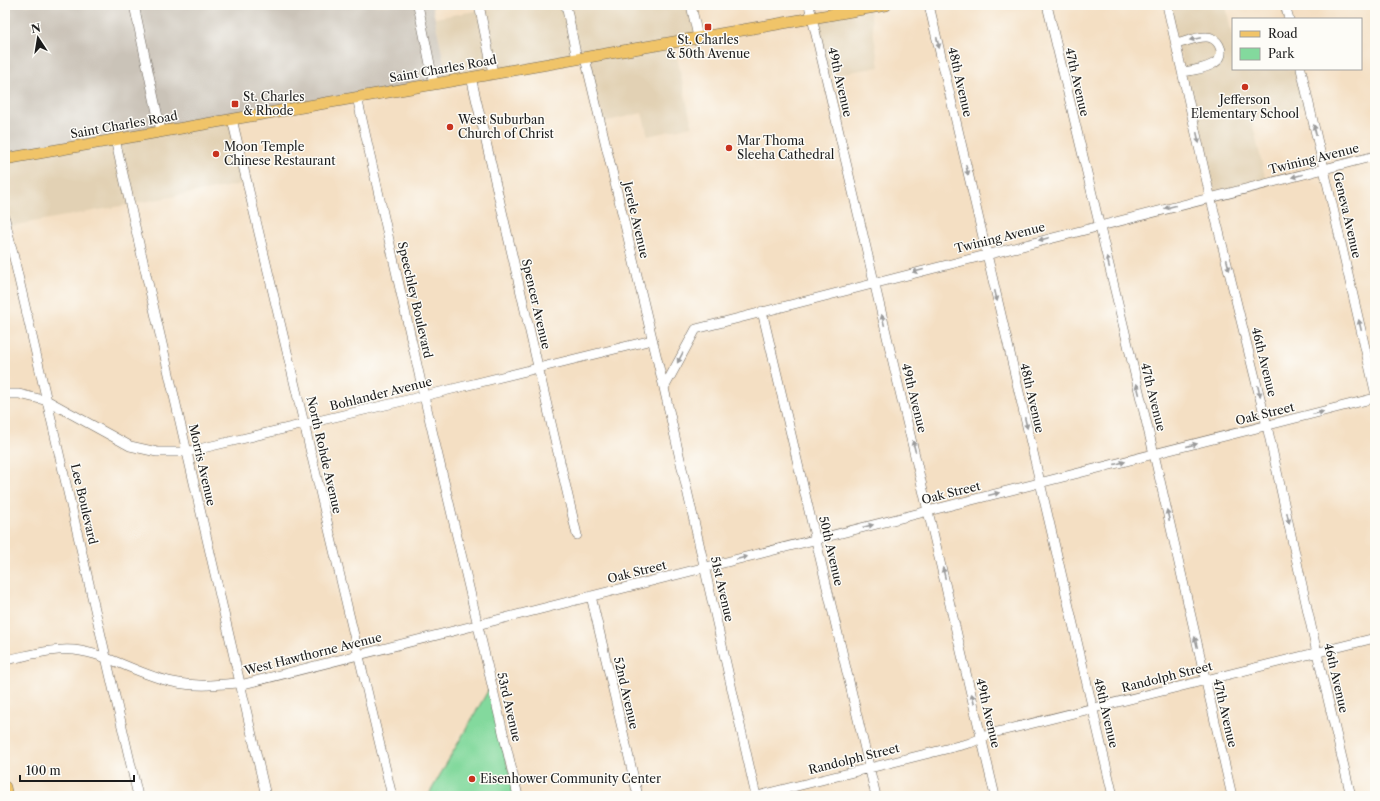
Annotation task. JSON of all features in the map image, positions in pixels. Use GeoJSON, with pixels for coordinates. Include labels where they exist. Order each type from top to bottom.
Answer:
{"type":"FeatureCollection","features":[{"type":"Feature","properties":{"kind":"main road","name":"Saint Charles Road"},"geometry":{"type":"LineString","coordinates":[[5,159],[886,5]]}},
{"type":"Feature","properties":{"kind":"main road"},"geometry":{"type":"LineString","coordinates":[[5,787],[7,796]]}},
{"type":"Feature","properties":{"kind":"street"},"geometry":{"type":"LineString","coordinates":[[134,5],[161,131]]}},
{"type":"Feature","properties":{"kind":"street"},"geometry":{"type":"LineString","coordinates":[[418,5],[434,84]]}},
{"type":"Feature","properties":{"kind":"street"},"geometry":{"type":"LineString","coordinates":[[479,5],[493,73]]}},
{"type":"Feature","properties":{"kind":"street"},"geometry":{"type":"LineString","coordinates":[[566,5],[581,58]]}},
{"type":"Feature","properties":{"kind":"street"},"geometry":{"type":"LineString","coordinates":[[691,5],[698,37]]}},
{"type":"Feature","properties":{"kind":"street","name":"49th Avenue"},"geometry":{"type":"LineString","coordinates":[[809,5],[995,796]]}},
{"type":"Feature","properties":{"kind":"street","name":"48th Avenue"},"geometry":{"type":"LineString","coordinates":[[929,5],[1113,796]]}},
{"type":"Feature","properties":{"kind":"street","name":"47th Avenue"},"geometry":{"type":"LineString","coordinates":[[1047,5],[1098,225],[1154,454],[1232,796]]}},
{"type":"Feature","properties":{"kind":"street","name":"46th Avenue"},"geometry":{"type":"LineString","coordinates":[[1167,5],[1211,197],[1267,426],[1317,653],[1351,796]]}},
{"type":"Feature","properties":{"kind":"street"},"geometry":{"type":"LineString","coordinates":[[1285,5],[1288,18]]}},
{"type":"Feature","properties":{"kind":"street"},"geometry":{"type":"LineString","coordinates":[[1176,44],[1206,37],[1214,39],[1221,49],[1220,55],[1210,66],[1183,72]]}},
{"type":"Feature","properties":{"kind":"street","name":"Jerele Avenue"},"geometry":{"type":"LineString","coordinates":[[581,58],[664,388]]}},
{"type":"Feature","properties":{"kind":"street","name":"Geneva Avenue"},"geometry":{"type":"LineString","coordinates":[[1301,70],[1375,390]]}},
{"type":"Feature","properties":{"kind":"street","name":"Spencer Avenue"},"geometry":{"type":"LineString","coordinates":[[471,77],[577,535]]}},
{"type":"Feature","properties":{"kind":"street","name":"Speechley Boulevard"},"geometry":{"type":"LineString","coordinates":[[357,97],[477,624]]}},
{"type":"Feature","properties":{"kind":"street","name":"North Rohde Avenue"},"geometry":{"type":"LineString","coordinates":[[232,119],[392,796]]}},
{"type":"Feature","properties":{"kind":"street","name":"Morris Avenue"},"geometry":{"type":"LineString","coordinates":[[114,140],[266,796]]}},
{"type":"Feature","properties":{"kind":"street","name":"Twining Avenue"},"geometry":{"type":"LineString","coordinates":[[664,388],[696,328],[1375,156]]}},
{"type":"Feature","properties":{"kind":"street","name":"Lee Boulevard"},"geometry":{"type":"LineString","coordinates":[[5,219],[108,659],[138,796]]}},
{"type":"Feature","properties":{"kind":"street","name":"50th Avenue"},"geometry":{"type":"LineString","coordinates":[[762,311],[817,539],[876,796]]}},
{"type":"Feature","properties":{"kind":"street","name":"Bohlander Avenue"},"geometry":{"type":"LineString","coordinates":[[5,394],[19,394],[48,401],[130,446],[157,452],[186,452],[304,425],[652,340]]}},
{"type":"Feature","properties":{"kind":"street","name":"51st Avenue"},"geometry":{"type":"LineString","coordinates":[[664,388],[756,796]]}},
{"type":"Feature","properties":{"kind":"street","name":"Oak Street"},"geometry":{"type":"LineString","coordinates":[[533,611],[1375,398]]}},
{"type":"Feature","properties":{"kind":"street","name":"52nd Avenue"},"geometry":{"type":"LineString","coordinates":[[591,596],[638,796]]}},
{"type":"Feature","properties":{"kind":"street","name":"West Hawthorne Avenue"},"geometry":{"type":"LineString","coordinates":[[5,660],[42,653],[74,650],[108,659],[171,682],[201,687],[239,683],[240,685],[533,611]]}},
{"type":"Feature","properties":{"kind":"street","name":"53rd Avenue"},"geometry":{"type":"LineString","coordinates":[[477,624],[518,796]]}},
{"type":"Feature","properties":{"kind":"street","name":"Randolph Street"},"geometry":{"type":"LineString","coordinates":[[756,796],[970,743],[981,738],[1093,708],[1375,638]]}},
{"type":"Feature","properties":{"kind":"shaded area"},"geometry":{"type":"Polygon","coordinates":[[[5,5],[432,5],[448,81],[5,156],[5,5]]]}},
{"type":"Feature","properties":{"kind":"shaded area"},"geometry":{"type":"Polygon","coordinates":[[[511,5],[691,5],[698,36],[448,79],[435,18],[511,5]]]}},
{"type":"Feature","properties":{"kind":"shaded area","name":"Jefferson Elementary School"},"geometry":{"type":"Polygon","coordinates":[[[1169,5],[1226,5],[1232,37],[1232,70],[1297,70],[1306,106],[1252,121],[1266,181],[1213,195],[1169,5]]]}},
{"type":"Feature","properties":{"kind":"shaded area"},"geometry":{"type":"Polygon","coordinates":[[[870,10],[879,67],[828,76],[815,20],[870,10]]]}},
{"type":"Feature","properties":{"kind":"shaded area"},"geometry":{"type":"Polygon","coordinates":[[[674,44],[692,126],[648,136],[642,113],[603,122],[588,59],[674,44]]]}},
{"type":"Feature","properties":{"kind":"shaded area"},"geometry":{"type":"Polygon","coordinates":[[[234,120],[248,183],[5,227],[5,161],[234,120]]]}},
{"type":"Feature","properties":{"kind":"green space"},"geometry":{"type":"Polygon","coordinates":[[[489,689],[515,796],[428,796],[489,689]]]}},
{"type":"Feature","properties":{"kind":"place","name":"St. Charles & 50th Avenue"},"geometry":{"type":"Point","coordinates":[708,27]}},
{"type":"Feature","properties":{"kind":"place","name":"Jefferson Elementary School"},"geometry":{"type":"Point","coordinates":[1245,87]}},
{"type":"Feature","properties":{"kind":"place","name":"St. Charles & Rhode"},"geometry":{"type":"Point","coordinates":[235,104]}},
{"type":"Feature","properties":{"kind":"place","name":"West Suburban Church of Christ"},"geometry":{"type":"Point","coordinates":[450,127]}},
{"type":"Feature","properties":{"kind":"place","name":"Mar Thoma Sleeha Cathedral"},"geometry":{"type":"Point","coordinates":[729,148]}},
{"type":"Feature","properties":{"kind":"place","name":"Moon Temple Chinese Restaurant"},"geometry":{"type":"Point","coordinates":[216,154]}},
{"type":"Feature","properties":{"kind":"place","name":"Eisenhower Community Center"},"geometry":{"type":"Point","coordinates":[472,779]}}]}
